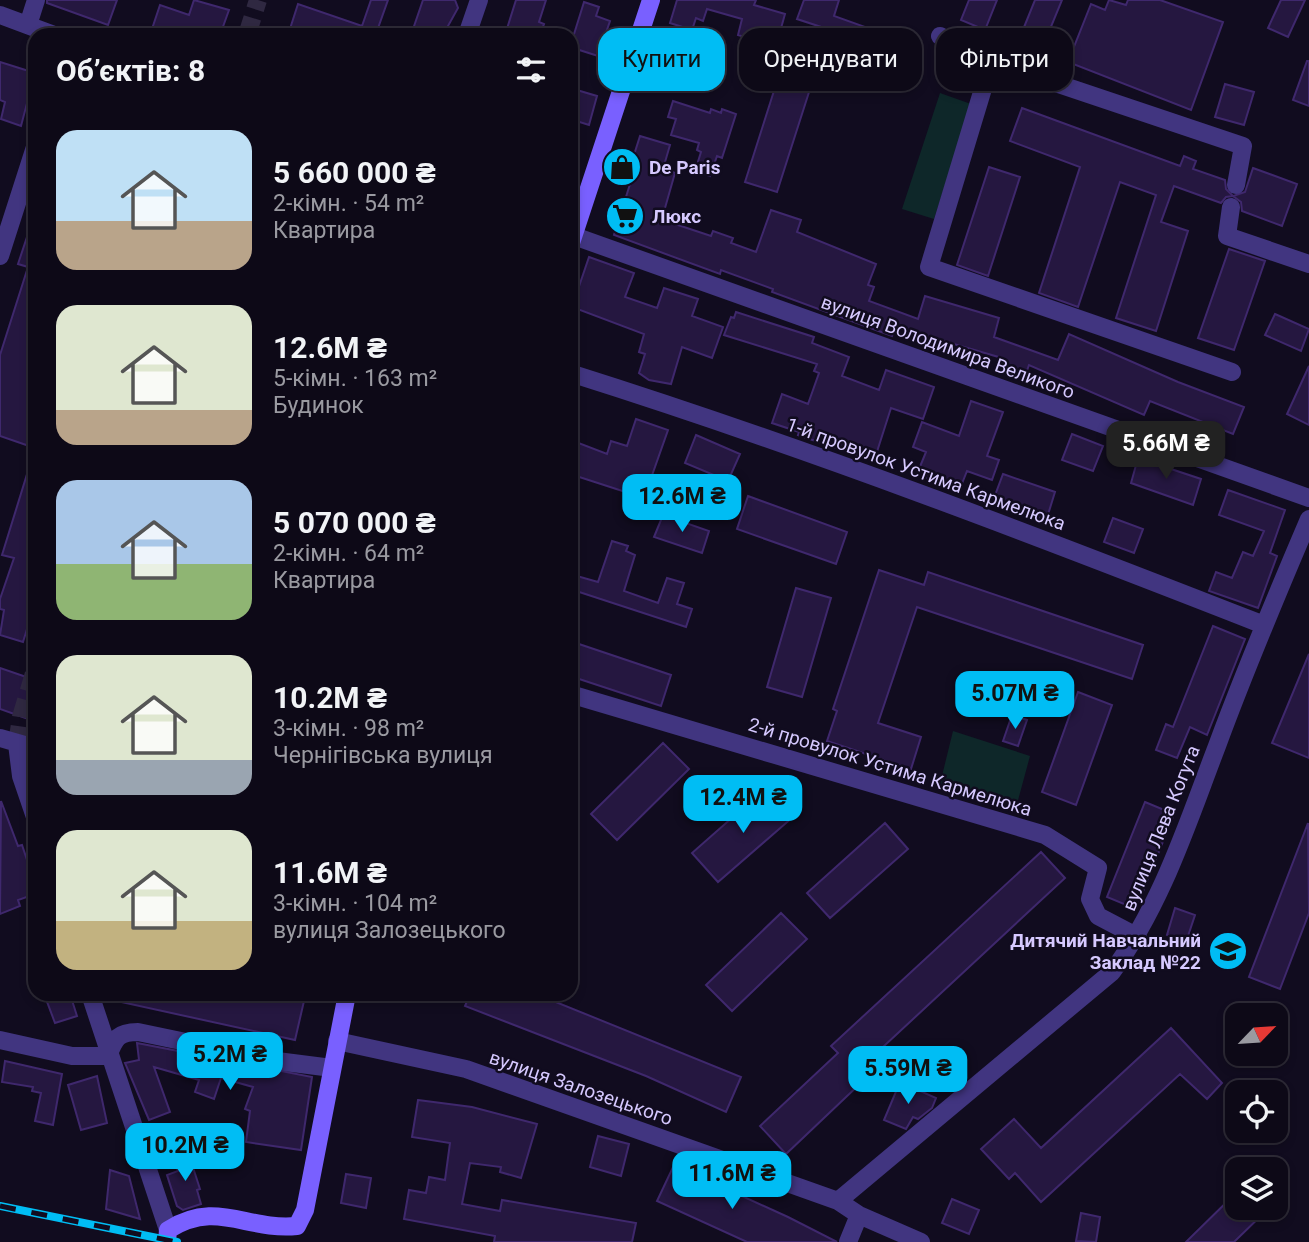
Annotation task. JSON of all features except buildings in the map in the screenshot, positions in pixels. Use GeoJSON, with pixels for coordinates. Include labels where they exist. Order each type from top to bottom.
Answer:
{"type":"FeatureCollection","features":[{"type":"Feature","properties":{"kind":"street"},"geometry":{"type":"LineString","coordinates":[[28,24],[36,0]]}},
{"type":"Feature","properties":{"kind":"street"},"geometry":{"type":"LineString","coordinates":[[469,28],[479,0]]}},
{"type":"Feature","properties":{"kind":"street"},"geometry":{"type":"LineString","coordinates":[[578,205],[651,0]]}},
{"type":"Feature","properties":{"kind":"street"},"geometry":{"type":"LineString","coordinates":[[0,15],[37,28]]}},
{"type":"Feature","properties":{"kind":"street"},"geometry":{"type":"LineString","coordinates":[[1073,88],[1243,146],[1236,184]]}},
{"type":"Feature","properties":{"kind":"street"},"geometry":{"type":"LineString","coordinates":[[983,91],[929,267],[1232,372]]}},
{"type":"Feature","properties":{"kind":"street"},"geometry":{"type":"LineString","coordinates":[[0,256],[28,169]]}},
{"type":"Feature","properties":{"kind":"street"},"geometry":{"type":"LineString","coordinates":[[1231,207],[1227,236],[1309,264]]}},
{"type":"Feature","properties":{"kind":"street","name":"вулиця Володимира Великого"},"geometry":{"type":"LineString","coordinates":[[578,243],[1309,498]]}},
{"type":"Feature","properties":{"kind":"street","name":"1-й провулок Устима Кармелюка"},"geometry":{"type":"LineString","coordinates":[[578,375],[679,407],[963,508],[1264,625]]}},
{"type":"Feature","properties":{"kind":"street","name":"вулиця Лева Когута"},"geometry":{"type":"LineString","coordinates":[[838,1201],[1112,972],[1138,937],[1174,858],[1264,625],[1309,519]]}},
{"type":"Feature","properties":{"kind":"street","name":"2-й провулок Устима Кармелюка"},"geometry":{"type":"LineString","coordinates":[[578,696],[1045,835],[1098,868],[1090,900],[1098,916],[1138,937]]}},
{"type":"Feature","properties":{"kind":"street"},"geometry":{"type":"LineString","coordinates":[[17,743],[21,776],[28,796]]}},
{"type":"Feature","properties":{"kind":"street"},"geometry":{"type":"LineString","coordinates":[[92,1001],[168,1236],[185,1219],[212,1214],[278,1228],[298,1226],[305,1210],[346,1001]]}},
{"type":"Feature","properties":{"kind":"street"},"geometry":{"type":"LineString","coordinates":[[108,1056],[115,1038],[124,1032],[138,1032],[277,1061],[332,1068]]}},
{"type":"Feature","properties":{"kind":"street"},"geometry":{"type":"LineString","coordinates":[[0,1040],[72,1056],[108,1056]]}},
{"type":"Feature","properties":{"kind":"street","name":"вулиця Залозецького"},"geometry":{"type":"LineString","coordinates":[[337,1041],[466,1069],[838,1201],[859,1215],[921,1242]]}},
{"type":"Feature","properties":{"kind":"street"},"geometry":{"type":"LineString","coordinates":[[848,1242],[859,1215]]}},
{"type":"Feature","properties":{"kind":"green space"},"geometry":{"type":"Polygon","coordinates":[[[940,93],[971,104],[934,219],[902,209],[940,93]]]}},
{"type":"Feature","properties":{"kind":"green space"},"geometry":{"type":"Polygon","coordinates":[[[953,731],[1030,756],[1017,804],[940,784],[953,731]]]}},
{"type":"Feature","properties":{"kind":"tunnel"},"geometry":{"type":"LineString","coordinates":[[249,28],[258,0]]}},
{"type":"Feature","properties":{"kind":"tunnel"},"geometry":{"type":"LineString","coordinates":[[17,744],[28,694]]}},
{"type":"Feature","properties":{"kind":"railway"},"geometry":{"type":"LineString","coordinates":[[0,1206],[177,1242]]}},
{"type":"Feature","properties":{"kind":"place","name":"De Paris"},"geometry":{"type":"Point","coordinates":[622,167]}},
{"type":"Feature","properties":{"kind":"place","name":"Люкс"},"geometry":{"type":"Point","coordinates":[625,216]}},
{"type":"Feature","properties":{"kind":"place","name":"Дитячий Навчальний Заклад №22"},"geometry":{"type":"Point","coordinates":[1228,951]}}]}
